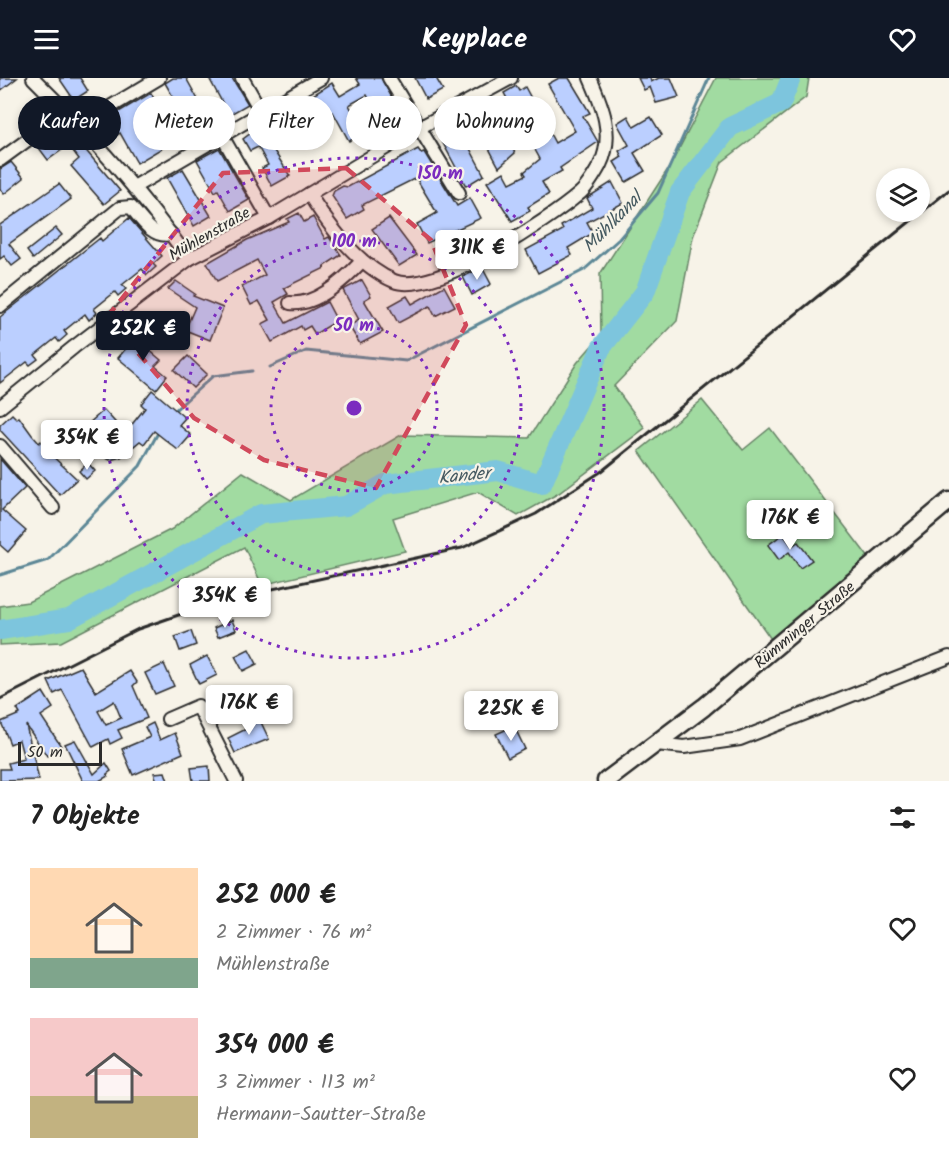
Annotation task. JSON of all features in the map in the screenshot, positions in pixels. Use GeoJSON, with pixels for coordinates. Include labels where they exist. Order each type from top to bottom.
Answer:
{"type":"FeatureCollection","features":[{"type":"Feature","properties":{"kind":"main road","name":"Rümminger Straße"},"geometry":{"type":"LineString","coordinates":[[606,781],[656,744],[838,597],[949,501]]}},
{"type":"Feature","properties":{"kind":"street"},"geometry":{"type":"LineString","coordinates":[[33,78],[52,96]]}},
{"type":"Feature","properties":{"kind":"street"},"geometry":{"type":"LineString","coordinates":[[121,97],[142,82],[159,78]]}},
{"type":"Feature","properties":{"kind":"street"},"geometry":{"type":"LineString","coordinates":[[242,78],[253,96]]}},
{"type":"Feature","properties":{"kind":"street"},"geometry":{"type":"LineString","coordinates":[[290,96],[321,78]]}},
{"type":"Feature","properties":{"kind":"street"},"geometry":{"type":"LineString","coordinates":[[389,78],[400,96]]}},
{"type":"Feature","properties":{"kind":"street","name":"Mühlenstraße"},"geometry":{"type":"LineString","coordinates":[[422,126],[496,81],[511,78]]}},
{"type":"Feature","properties":{"kind":"street"},"geometry":{"type":"LineString","coordinates":[[309,194],[320,212],[362,261],[395,282],[417,284],[441,278],[509,242],[581,193],[601,163],[606,138],[606,113],[590,78]]}},
{"type":"Feature","properties":{"kind":"street"},"geometry":{"type":"LineString","coordinates":[[422,133],[459,193]]}},
{"type":"Feature","properties":{"kind":"street"},"geometry":{"type":"LineString","coordinates":[[0,160],[18,147]]}},
{"type":"Feature","properties":{"kind":"street"},"geometry":{"type":"LineString","coordinates":[[102,150],[134,187],[189,259]]}},
{"type":"Feature","properties":{"kind":"street"},"geometry":{"type":"LineString","coordinates":[[134,187],[197,150]]}},
{"type":"Feature","properties":{"kind":"street"},"geometry":{"type":"LineString","coordinates":[[230,150],[269,218]]}},
{"type":"Feature","properties":{"kind":"street","name":"Mühlenstraße"},"geometry":{"type":"LineString","coordinates":[[0,407],[74,346],[189,259],[269,218],[382,150]]}},
{"type":"Feature","properties":{"kind":"street"},"geometry":{"type":"LineString","coordinates":[[0,306],[120,208],[130,207],[154,233],[165,236],[171,234]]}},
{"type":"Feature","properties":{"kind":"street"},"geometry":{"type":"LineString","coordinates":[[290,303],[301,304],[342,281],[362,261]]}},
{"type":"Feature","properties":{"kind":"street"},"geometry":{"type":"LineString","coordinates":[[0,446],[52,508]]}},
{"type":"Feature","properties":{"kind":"street"},"geometry":{"type":"LineString","coordinates":[[656,744],[684,747],[740,739],[949,657]]}},
{"type":"Feature","properties":{"kind":"street"},"geometry":{"type":"LineString","coordinates":[[168,719],[198,706],[236,781]]}},
{"type":"Feature","properties":{"kind":"highlighted area"},"geometry":{"type":"Polygon","coordinates":[[[346,168],[431,240],[466,325],[376,488],[264,460],[194,418],[107,317],[223,173],[346,168]]]}},
{"type":"Feature","properties":{"kind":"green space"},"geometry":{"type":"Polygon","coordinates":[[[716,78],[809,78],[806,97],[722,162],[693,237],[677,321],[614,386],[645,428],[559,493],[518,516],[478,492],[393,518],[405,551],[262,585],[244,547],[61,642],[0,645],[0,606],[28,602],[172,529],[243,472],[291,500],[401,435],[529,438],[577,363],[601,335],[600,274],[670,166],[716,78]]]}},
{"type":"Feature","properties":{"kind":"green space"},"geometry":{"type":"Polygon","coordinates":[[[702,400],[743,450],[770,428],[869,558],[773,642],[639,451],[702,400]]]}},
{"type":"Feature","properties":{"kind":"building"},"geometry":{"type":"Polygon","coordinates":[[[0,78],[17,78],[0,91],[0,78]]]}},
{"type":"Feature","properties":{"kind":"building"},"geometry":{"type":"Polygon","coordinates":[[[59,78],[80,78],[88,91],[80,96],[71,96],[59,78]]]}},
{"type":"Feature","properties":{"kind":"building"},"geometry":{"type":"Polygon","coordinates":[[[173,78],[186,78],[196,96],[173,96],[165,83],[173,78]]]}},
{"type":"Feature","properties":{"kind":"building"},"geometry":{"type":"Polygon","coordinates":[[[209,78],[232,78],[247,105],[235,112],[235,96],[219,96],[209,78]]]}},
{"type":"Feature","properties":{"kind":"building"},"geometry":{"type":"Polygon","coordinates":[[[356,78],[381,78],[391,96],[346,96],[346,136],[334,114],[334,96],[313,95],[332,83],[340,96],[360,84],[356,78]]]}},
{"type":"Feature","properties":{"kind":"building"},"geometry":{"type":"Polygon","coordinates":[[[415,78],[436,78],[443,90],[426,99],[415,78]]]}},
{"type":"Feature","properties":{"kind":"building"},"geometry":{"type":"Polygon","coordinates":[[[559,78],[569,78],[590,113],[583,116],[598,142],[560,168],[562,171],[542,182],[549,194],[528,207],[530,211],[512,221],[487,182],[504,172],[510,183],[526,175],[524,172],[540,159],[535,150],[556,150],[556,142],[575,131],[548,84],[559,78]]]}},
{"type":"Feature","properties":{"kind":"building"},"geometry":{"type":"Polygon","coordinates":[[[638,78],[650,78],[651,82],[659,78],[671,78],[679,97],[656,103],[650,87],[644,90],[638,78]]]}},
{"type":"Feature","properties":{"kind":"building"},"geometry":{"type":"Polygon","coordinates":[[[516,86],[519,91],[525,87],[530,96],[506,96],[504,93],[516,86]]]}},
{"type":"Feature","properties":{"kind":"building"},"geometry":{"type":"Polygon","coordinates":[[[133,104],[133,150],[159,150],[137,163],[121,135],[121,111],[133,104]]]}},
{"type":"Feature","properties":{"kind":"building"},"geometry":{"type":"Polygon","coordinates":[[[628,116],[634,127],[651,117],[662,135],[634,153],[645,171],[626,182],[614,162],[622,157],[619,151],[629,145],[617,123],[628,116]]]}},
{"type":"Feature","properties":{"kind":"building"},"geometry":{"type":"Polygon","coordinates":[[[40,150],[62,150],[48,160],[40,150]]]}},
{"type":"Feature","properties":{"kind":"building"},"geometry":{"type":"Polygon","coordinates":[[[72,150],[86,150],[120,191],[104,204],[71,166],[79,159],[72,150]]]}},
{"type":"Feature","properties":{"kind":"building"},"geometry":{"type":"Polygon","coordinates":[[[215,150],[220,150],[249,200],[230,211],[218,190],[215,192],[197,160],[215,150]]]}},
{"type":"Feature","properties":{"kind":"building"},"geometry":{"type":"Polygon","coordinates":[[[260,150],[274,150],[290,176],[272,186],[262,168],[268,165],[260,150]]]}},
{"type":"Feature","properties":{"kind":"building"},"geometry":{"type":"Polygon","coordinates":[[[419,150],[421,153],[424,152],[457,206],[470,198],[481,218],[427,243],[417,224],[437,213],[416,178],[362,205],[364,209],[347,219],[332,196],[334,191],[343,186],[348,187],[419,150]]]}},
{"type":"Feature","properties":{"kind":"building"},"geometry":{"type":"Polygon","coordinates":[[[447,150],[471,150],[484,175],[466,186],[447,150]]]}},
{"type":"Feature","properties":{"kind":"building"},"geometry":{"type":"Polygon","coordinates":[[[490,150],[513,150],[515,153],[499,167],[490,150]]]}},
{"type":"Feature","properties":{"kind":"building"},"geometry":{"type":"Polygon","coordinates":[[[11,162],[24,178],[4,194],[0,189],[0,169],[11,162]]]}},
{"type":"Feature","properties":{"kind":"building"},"geometry":{"type":"Polygon","coordinates":[[[183,169],[211,216],[194,226],[167,178],[183,169]]]}},
{"type":"Feature","properties":{"kind":"building"},"geometry":{"type":"Polygon","coordinates":[[[612,182],[623,203],[587,222],[593,233],[568,248],[572,255],[538,273],[526,250],[563,230],[561,226],[592,208],[587,198],[612,182]]]}},
{"type":"Feature","properties":{"kind":"building"},"geometry":{"type":"Polygon","coordinates":[[[59,184],[71,199],[9,244],[21,259],[12,266],[4,256],[0,259],[0,225],[59,184]]]}},
{"type":"Feature","properties":{"kind":"building"},"geometry":{"type":"Polygon","coordinates":[[[299,213],[304,222],[313,217],[325,239],[329,237],[341,255],[324,266],[325,268],[284,288],[288,294],[274,302],[286,323],[327,302],[337,321],[315,334],[310,326],[303,330],[301,326],[272,342],[262,324],[270,320],[259,301],[251,305],[242,287],[265,275],[257,260],[217,281],[207,263],[247,240],[289,222],[287,219],[299,213]]]}},
{"type":"Feature","properties":{"kind":"building"},"geometry":{"type":"Polygon","coordinates":[[[129,218],[162,256],[153,264],[156,267],[147,275],[142,269],[122,285],[126,289],[118,296],[115,292],[94,309],[97,313],[89,320],[85,314],[64,331],[67,335],[59,342],[56,338],[35,355],[38,359],[30,365],[27,362],[0,383],[0,317],[100,238],[102,241],[129,218]]]}},
{"type":"Feature","properties":{"kind":"building"},"geometry":{"type":"Polygon","coordinates":[[[389,218],[417,255],[399,266],[372,229],[389,218]]]}},
{"type":"Feature","properties":{"kind":"building"},"geometry":{"type":"Polygon","coordinates":[[[56,228],[62,235],[33,259],[27,251],[56,228]]]}},
{"type":"Feature","properties":{"kind":"building"},"geometry":{"type":"Polygon","coordinates":[[[482,267],[491,284],[472,295],[463,277],[482,267]]]}},
{"type":"Feature","properties":{"kind":"building"},"geometry":{"type":"Polygon","coordinates":[[[362,280],[371,296],[364,300],[383,332],[360,344],[349,326],[359,320],[343,290],[362,280]]]}},
{"type":"Feature","properties":{"kind":"building"},"geometry":{"type":"Polygon","coordinates":[[[176,281],[195,294],[193,296],[223,308],[210,340],[185,330],[195,307],[168,289],[176,281]]]}},
{"type":"Feature","properties":{"kind":"building"},"geometry":{"type":"Polygon","coordinates":[[[444,286],[455,306],[435,316],[430,306],[398,323],[389,306],[407,296],[412,304],[444,286]]]}},
{"type":"Feature","properties":{"kind":"building"},"geometry":{"type":"Polygon","coordinates":[[[137,335],[151,346],[148,349],[161,360],[155,366],[167,376],[156,390],[118,358],[137,335]]]}},
{"type":"Feature","properties":{"kind":"building"},"geometry":{"type":"Polygon","coordinates":[[[188,356],[207,374],[193,388],[174,370],[188,356]]]}},
{"type":"Feature","properties":{"kind":"building"},"geometry":{"type":"Polygon","coordinates":[[[152,390],[185,418],[179,425],[191,435],[178,450],[154,431],[144,444],[140,441],[121,457],[110,460],[106,458],[104,454],[108,445],[88,424],[104,410],[125,433],[145,408],[141,404],[152,390]]]}},
{"type":"Feature","properties":{"kind":"building"},"geometry":{"type":"Polygon","coordinates":[[[12,414],[17,419],[19,417],[39,443],[41,441],[50,451],[48,452],[77,479],[60,495],[0,430],[0,425],[12,414]]]}},
{"type":"Feature","properties":{"kind":"building"},"geometry":{"type":"Polygon","coordinates":[[[0,459],[25,488],[2,510],[26,531],[8,552],[0,545],[0,459]]]}},
{"type":"Feature","properties":{"kind":"building"},"geometry":{"type":"Polygon","coordinates":[[[88,463],[95,471],[86,479],[79,471],[88,463]]]}},
{"type":"Feature","properties":{"kind":"building"},"geometry":{"type":"Polygon","coordinates":[[[783,534],[792,546],[798,542],[812,560],[800,568],[789,552],[779,560],[768,545],[783,534]]]}},
{"type":"Feature","properties":{"kind":"building"},"geometry":{"type":"Polygon","coordinates":[[[232,620],[236,630],[218,637],[214,628],[232,620]]]}},
{"type":"Feature","properties":{"kind":"building"},"geometry":{"type":"Polygon","coordinates":[[[191,631],[196,645],[180,651],[175,637],[191,631]]]}},
{"type":"Feature","properties":{"kind":"building"},"geometry":{"type":"Polygon","coordinates":[[[249,649],[257,664],[243,671],[235,656],[249,649]]]}},
{"type":"Feature","properties":{"kind":"building"},"geometry":{"type":"Polygon","coordinates":[[[207,656],[217,675],[199,684],[190,665],[207,656]]]}},
{"type":"Feature","properties":{"kind":"building"},"geometry":{"type":"Polygon","coordinates":[[[164,664],[174,686],[155,694],[145,673],[164,664]]]}},
{"type":"Feature","properties":{"kind":"building"},"geometry":{"type":"Polygon","coordinates":[[[81,667],[96,692],[130,671],[137,682],[133,686],[147,718],[118,730],[122,738],[110,744],[108,739],[93,747],[62,690],[54,694],[48,681],[81,667]],[[114,701],[98,711],[106,725],[121,718],[114,701]]]}},
{"type":"Feature","properties":{"kind":"building"},"geometry":{"type":"Polygon","coordinates":[[[43,692],[53,708],[41,716],[61,746],[47,756],[26,725],[39,780],[0,781],[0,769],[10,769],[8,763],[24,759],[19,740],[10,744],[1,722],[20,714],[17,709],[43,692]]]}},
{"type":"Feature","properties":{"kind":"building"},"geometry":{"type":"Polygon","coordinates":[[[236,696],[244,709],[219,721],[213,708],[236,696]]]}},
{"type":"Feature","properties":{"kind":"building"},"geometry":{"type":"Polygon","coordinates":[[[490,706],[495,717],[484,722],[479,711],[490,706]]]}},
{"type":"Feature","properties":{"kind":"building"},"geometry":{"type":"Polygon","coordinates":[[[258,716],[269,739],[235,753],[228,738],[252,726],[250,720],[258,716]]]}},
{"type":"Feature","properties":{"kind":"building"},"geometry":{"type":"Polygon","coordinates":[[[153,723],[160,740],[175,733],[183,753],[133,775],[122,749],[150,737],[145,727],[153,723]]]}},
{"type":"Feature","properties":{"kind":"building"},"geometry":{"type":"Polygon","coordinates":[[[514,726],[525,749],[508,758],[496,734],[514,726]]]}},
{"type":"Feature","properties":{"kind":"building"},"geometry":{"type":"Polygon","coordinates":[[[75,740],[94,774],[106,763],[111,771],[107,774],[108,776],[99,781],[83,781],[65,744],[75,740]]]}},
{"type":"Feature","properties":{"kind":"building"},"geometry":{"type":"Polygon","coordinates":[[[209,766],[210,781],[193,781],[191,768],[209,766]]]}},
{"type":"Feature","properties":{"kind":"building"},"geometry":{"type":"Polygon","coordinates":[[[165,772],[168,781],[157,781],[154,773],[165,772]]]}},
{"type":"Feature","properties":{"kind":"waterway","name":"Mühlkanal"},"geometry":{"type":"LineString","coordinates":[[270,367],[306,351],[406,361],[584,270],[619,239],[658,193],[709,78]]}},
{"type":"Feature","properties":{"kind":"waterway","name":"Kander"},"geometry":{"type":"LineString","coordinates":[[0,630],[69,619],[261,514],[346,506],[385,484],[498,471],[542,484],[601,348],[645,292],[680,192],[730,127],[781,103],[791,78]]}},
{"type":"Feature","properties":{"kind":"waterway","name":"Mühlkanal"},"geometry":{"type":"LineString","coordinates":[[174,411],[213,376],[252,371]]}},
{"type":"Feature","properties":{"kind":"waterway","name":"Mühlkanal"},"geometry":{"type":"LineString","coordinates":[[0,575],[48,560],[140,466],[159,431]]}},
{"type":"Feature","properties":{"kind":"railway"},"geometry":{"type":"LineString","coordinates":[[0,699],[138,629],[222,600],[462,548],[536,514],[602,471],[949,190]]}}]}
